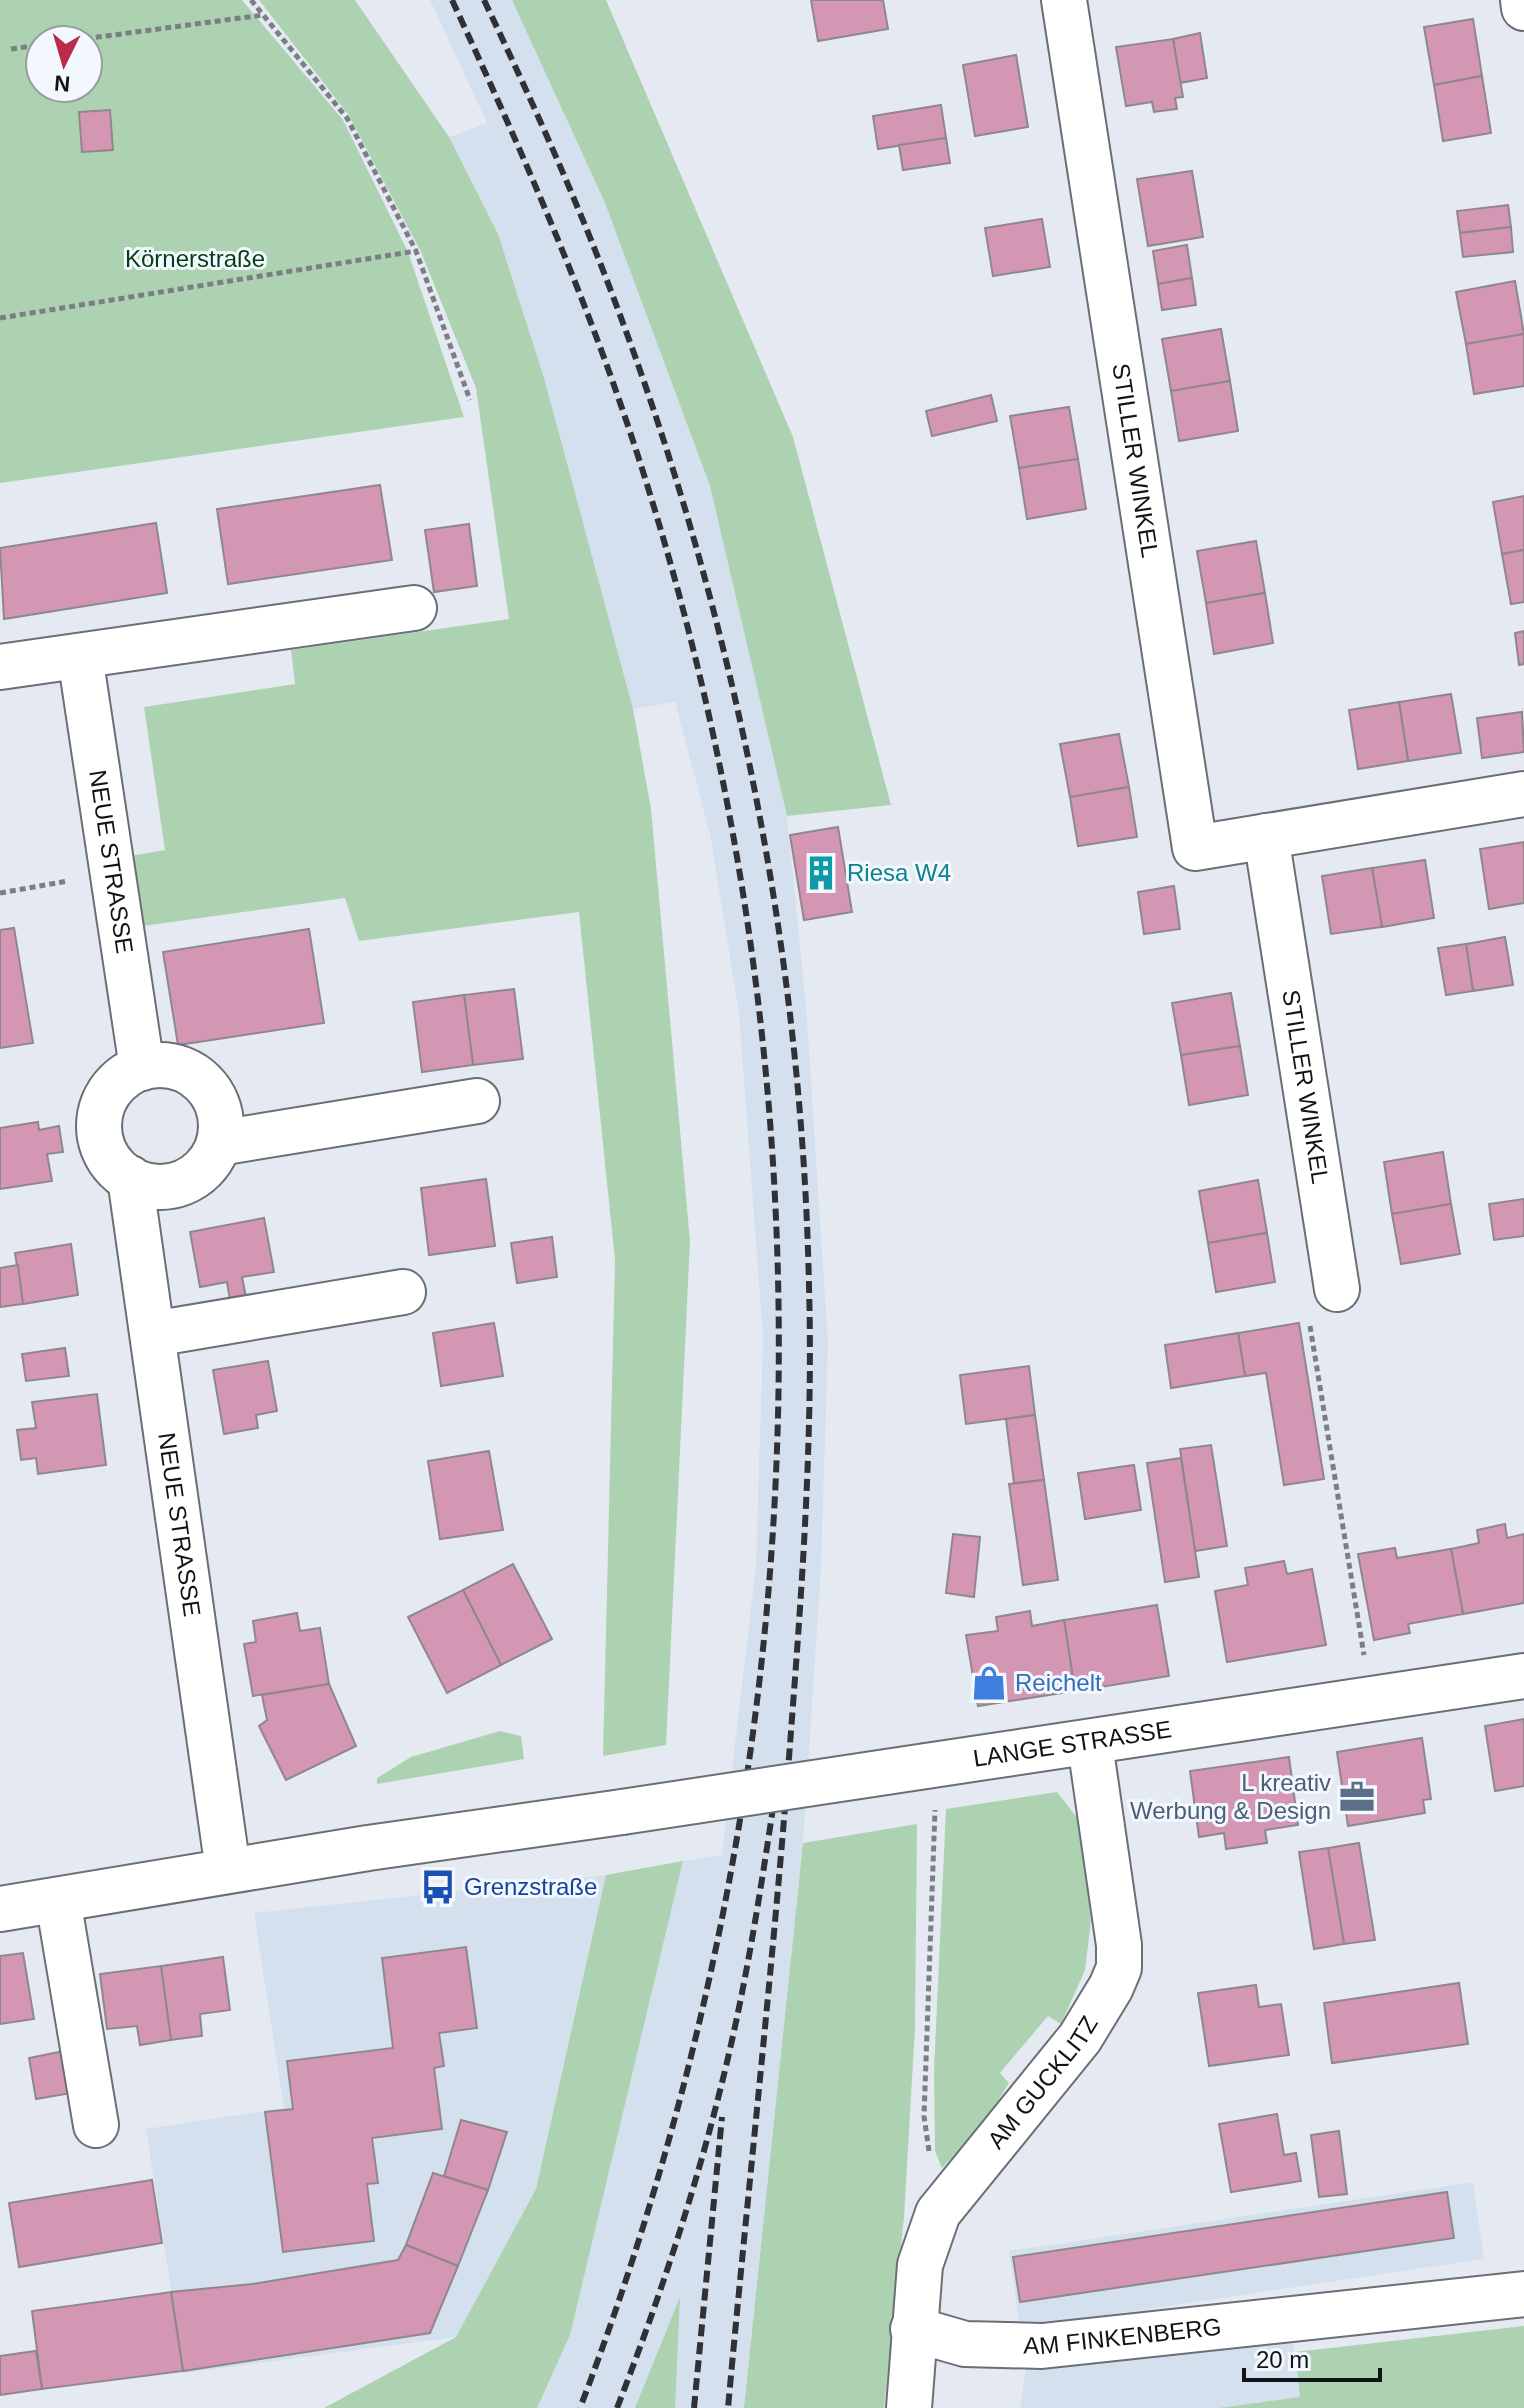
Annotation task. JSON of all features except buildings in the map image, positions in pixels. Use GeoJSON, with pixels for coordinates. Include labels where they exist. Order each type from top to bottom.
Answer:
{"type":"FeatureCollection","features":[{"type":"Feature","properties":{"kind":"street","name":"STILLER WINKEL"},"geometry":{"type":"LineString","coordinates":[[1064,0],[1195,848],[1524,794]]}},
{"type":"Feature","properties":{"kind":"street"},"geometry":{"type":"LineString","coordinates":[[1523,0],[1524,8]]}},
{"type":"Feature","properties":{"kind":"street"},"geometry":{"type":"LineString","coordinates":[[0,667],[414,608]]}},
{"type":"Feature","properties":{"kind":"street","name":"NEUE STRASSE"},"geometry":{"type":"LineString","coordinates":[[80,656],[142,1068]]}},
{"type":"Feature","properties":{"kind":"street","name":"STILLER WINKEL"},"geometry":{"type":"LineString","coordinates":[[1266,836],[1337,1289]]}},
{"type":"Feature","properties":{"kind":"street"},"geometry":{"type":"LineString","coordinates":[[161,1065],[196,1076],[218,1106],[222,1125],[219,1143],[213,1157],[190,1179],[160,1186],[130,1178],[108,1157],[99,1127],[107,1096],[128,1074],[142,1068],[161,1065]]}},
{"type":"Feature","properties":{"kind":"street"},"geometry":{"type":"LineString","coordinates":[[219,1143],[477,1101]]}},
{"type":"Feature","properties":{"kind":"street","name":"NEUE STRASSE"},"geometry":{"type":"LineString","coordinates":[[130,1178],[228,1870]]}},
{"type":"Feature","properties":{"kind":"street"},"geometry":{"type":"LineString","coordinates":[[153,1334],[403,1292]]}},
{"type":"Feature","properties":{"kind":"street","name":"LANGE STRASSE"},"geometry":{"type":"LineString","coordinates":[[228,1870],[1090,1744],[1524,1676]]}},
{"type":"Feature","properties":{"kind":"street","name":"AM GUCKLITZ"},"geometry":{"type":"LineString","coordinates":[[909,2408],[920,2265],[938,2213],[1080,2038],[1119,1968],[1119,1945],[1090,1744]]}},
{"type":"Feature","properties":{"kind":"street"},"geometry":{"type":"LineString","coordinates":[[0,1909],[228,1870]]}},
{"type":"Feature","properties":{"kind":"street"},"geometry":{"type":"LineString","coordinates":[[58,1900],[96,2125]]}},
{"type":"Feature","properties":{"kind":"street","name":"AM FINKENBERG"},"geometry":{"type":"LineString","coordinates":[[913,2329],[965,2344],[1042,2346],[1524,2294]]}},
{"type":"Feature","properties":{"kind":"path"},"geometry":{"type":"LineString","coordinates":[[251,0],[347,118],[416,251],[470,400]]}},
{"type":"Feature","properties":{"kind":"path"},"geometry":{"type":"LineString","coordinates":[[104,36],[264,15]]}},
{"type":"Feature","properties":{"kind":"path"},"geometry":{"type":"LineString","coordinates":[[11,49],[24,47]]}},
{"type":"Feature","properties":{"kind":"path"},"geometry":{"type":"LineString","coordinates":[[0,318],[416,251]]}},
{"type":"Feature","properties":{"kind":"path"},"geometry":{"type":"LineString","coordinates":[[0,893],[112,873]]}},
{"type":"Feature","properties":{"kind":"path"},"geometry":{"type":"LineString","coordinates":[[1337,1289],[1308,1316],[1372,1700]]}},
{"type":"Feature","properties":{"kind":"path"},"geometry":{"type":"LineString","coordinates":[[926,1766],[935,1807],[924,2116],[938,2213]]}},
{"type":"Feature","properties":{"kind":"shaded area"},"geometry":{"type":"Polygon","coordinates":[[[430,0],[512,0],[605,203],[710,486],[787,816],[806,1005],[828,1343],[821,1569],[803,1843],[744,2408],[537,2408],[570,2334],[683,1861],[722,1855],[756,1566],[763,1338],[739,1013],[710,834],[675,702],[633,709],[545,381],[498,234],[449,137],[487,123],[430,0]]]}},
{"type":"Feature","properties":{"kind":"shaded area"},"geometry":{"type":"Polygon","coordinates":[[[606,1875],[536,2189],[456,2337],[184,2373],[146,2129],[284,2108],[254,1913],[606,1875]]]}},
{"type":"Feature","properties":{"kind":"shaded area"},"geometry":{"type":"Polygon","coordinates":[[[1473,2182],[1484,2259],[1020,2328],[1009,2251],[1473,2182]]]}},
{"type":"Feature","properties":{"kind":"shaded area"},"geometry":{"type":"Polygon","coordinates":[[[1292,2333],[1300,2397],[1218,2408],[1020,2408],[1026,2367],[1292,2333]]]}},
{"type":"Feature","properties":{"kind":"green space","name":"Körnerstraße"},"geometry":{"type":"Polygon","coordinates":[[[0,0],[242,0],[343,120],[408,252],[464,417],[0,483],[0,0]]]}},
{"type":"Feature","properties":{"kind":"green space"},"geometry":{"type":"Polygon","coordinates":[[[259,0],[355,0],[449,137],[498,234],[545,381],[633,709],[651,809],[690,1241],[666,1745],[603,1756],[615,1260],[579,912],[359,941],[345,898],[143,926],[130,856],[165,850],[144,707],[295,684],[291,650],[509,619],[476,388],[421,252],[348,114],[259,0]]]}},
{"type":"Feature","properties":{"kind":"green space"},"geometry":{"type":"Polygon","coordinates":[[[512,0],[606,0],[793,437],[891,805],[787,816],[710,486],[605,203],[512,0]]]}},
{"type":"Feature","properties":{"kind":"green space"},"geometry":{"type":"Polygon","coordinates":[[[500,1731],[521,1736],[524,1759],[377,1784],[377,1778],[411,1757],[500,1731]]]}},
{"type":"Feature","properties":{"kind":"green space"},"geometry":{"type":"Polygon","coordinates":[[[1057,1792],[1079,1820],[1091,1921],[1085,1970],[1061,2024],[1048,2016],[1000,2073],[1009,2083],[983,2125],[942,2168],[935,2151],[934,2070],[946,1809],[1057,1792]]]}},
{"type":"Feature","properties":{"kind":"green space"},"geometry":{"type":"Polygon","coordinates":[[[917,1824],[915,2028],[904,2217],[884,2408],[744,2408],[803,1843],[917,1824]]]}},
{"type":"Feature","properties":{"kind":"green space"},"geometry":{"type":"Polygon","coordinates":[[[683,1861],[570,2335],[537,2408],[324,2408],[456,2337],[536,2189],[606,1875],[683,1861]]]}},
{"type":"Feature","properties":{"kind":"green space"},"geometry":{"type":"Polygon","coordinates":[[[680,2297],[675,2408],[635,2408],[680,2297]]]}},
{"type":"Feature","properties":{"kind":"green space"},"geometry":{"type":"Polygon","coordinates":[[[1524,2326],[1524,2408],[1218,2408],[1300,2397],[1295,2352],[1524,2326]]]}},
{"type":"Feature","properties":{"kind":"railway"},"geometry":{"type":"LineString","coordinates":[[452,0],[551,222],[617,392],[704,693],[750,939],[774,1186],[778,1434],[759,1681],[720,1926],[660,2169],[580,2408]]}},
{"type":"Feature","properties":{"kind":"railway"},"geometry":{"type":"LineString","coordinates":[[484,0],[554,152],[602,268],[659,425],[695,544],[727,666],[754,788],[776,912],[792,1036],[804,1161],[809,1286],[810,1394],[806,1502],[785,1805],[728,2408]]}},
{"type":"Feature","properties":{"kind":"railway"},"geometry":{"type":"LineString","coordinates":[[617,2408],[678,2237],[716,2106],[749,1957],[777,1781]]}},
{"type":"Feature","properties":{"kind":"railway"},"geometry":{"type":"LineString","coordinates":[[694,2408],[722,2117]]}},
{"type":"Feature","properties":{"kind":"place","name":"Riesa W4"},"geometry":{"type":"Point","coordinates":[821,873]}},
{"type":"Feature","properties":{"kind":"place","name":"Reichelt"},"geometry":{"type":"Point","coordinates":[989,1683]}},
{"type":"Feature","properties":{"kind":"place","name":"L kreativ Werbung & Design"},"geometry":{"type":"Point","coordinates":[1357,1797]}},
{"type":"Feature","properties":{"kind":"place","name":"Grenzstraße"},"geometry":{"type":"Point","coordinates":[438,1887]}}]}
